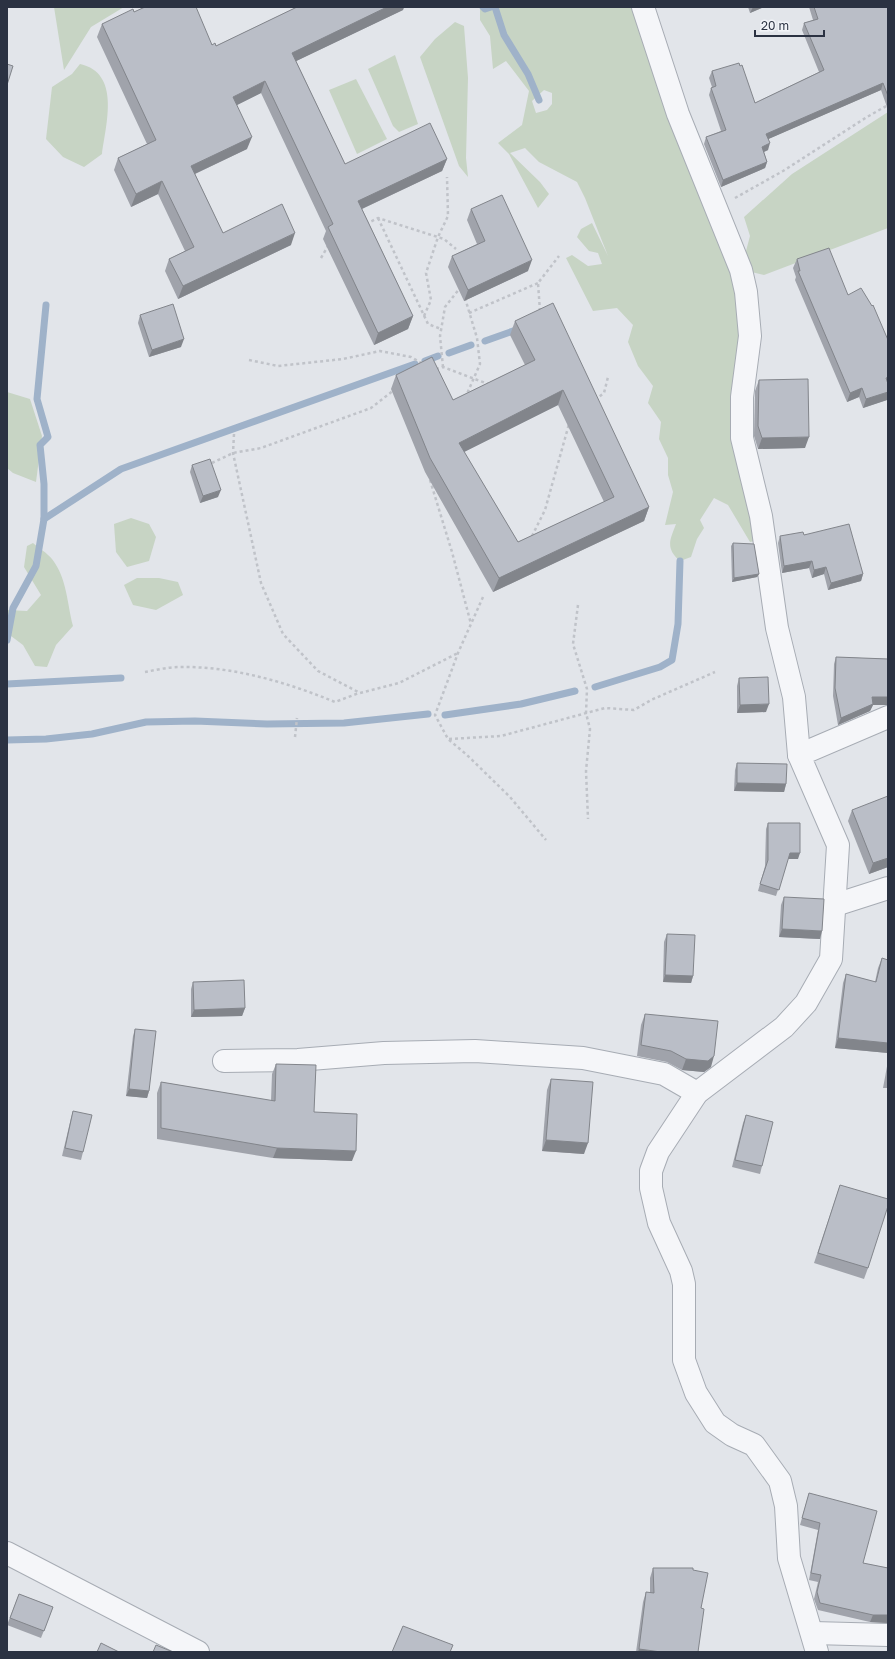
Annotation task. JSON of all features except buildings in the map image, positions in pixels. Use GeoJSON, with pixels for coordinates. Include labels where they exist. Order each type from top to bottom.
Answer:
{"type":"FeatureCollection","features":[{"type":"Feature","properties":{"kind":"street"},"geometry":{"type":"LineString","coordinates":[[642,7],[678,114],[718,208],[741,270],[746,292],[750,336],[742,397],[742,438],[761,516],[783,656],[794,696],[798,756],[838,845],[835,905],[830,959],[806,1003],[784,1027],[697,1093],[658,1152],[651,1171],[650,1188],[659,1223],[681,1270],[684,1284],[684,1360],[696,1393],[715,1422],[732,1435],[754,1445],[780,1481],[786,1506],[789,1558],[815,1642],[888,1635]]}},
{"type":"Feature","properties":{"kind":"street"},"geometry":{"type":"LineString","coordinates":[[798,756],[888,717]]}},
{"type":"Feature","properties":{"kind":"street"},"geometry":{"type":"LineString","coordinates":[[835,905],[888,888]]}},
{"type":"Feature","properties":{"kind":"street"},"geometry":{"type":"LineString","coordinates":[[224,1061],[298,1060],[384,1053],[475,1051],[583,1058],[664,1074],[697,1093]]}},
{"type":"Feature","properties":{"kind":"street"},"geometry":{"type":"LineString","coordinates":[[7,1553],[198,1652]]}},
{"type":"Feature","properties":{"kind":"path"},"geometry":{"type":"LineString","coordinates":[[718,208],[784,171],[888,105]]}},
{"type":"Feature","properties":{"kind":"path"},"geometry":{"type":"LineString","coordinates":[[424,316],[431,300],[426,273],[438,237],[448,216],[447,177]]}},
{"type":"Feature","properties":{"kind":"path"},"geometry":{"type":"LineString","coordinates":[[378,218],[428,324],[441,328]]}},
{"type":"Feature","properties":{"kind":"path"},"geometry":{"type":"LineString","coordinates":[[359,227],[378,218],[438,237],[456,249]]}},
{"type":"Feature","properties":{"kind":"path"},"geometry":{"type":"LineString","coordinates":[[321,258],[329,245]]}},
{"type":"Feature","properties":{"kind":"path"},"geometry":{"type":"LineString","coordinates":[[469,313],[538,283],[559,256]]}},
{"type":"Feature","properties":{"kind":"path"},"geometry":{"type":"LineString","coordinates":[[538,283],[540,318]]}},
{"type":"Feature","properties":{"kind":"path"},"geometry":{"type":"LineString","coordinates":[[443,367],[440,336],[445,308],[461,286],[477,338],[480,364],[465,398]]}},
{"type":"Feature","properties":{"kind":"path"},"geometry":{"type":"LineString","coordinates":[[249,360],[278,366],[343,359],[380,351],[411,357],[425,365]]}},
{"type":"Feature","properties":{"kind":"path"},"geometry":{"type":"LineString","coordinates":[[432,369],[443,367],[472,380],[493,386]]}},
{"type":"Feature","properties":{"kind":"path"},"geometry":{"type":"LineString","coordinates":[[590,405],[604,393],[608,377]]}},
{"type":"Feature","properties":{"kind":"path"},"geometry":{"type":"LineString","coordinates":[[212,463],[233,453],[261,448],[371,408],[397,387]]}},
{"type":"Feature","properties":{"kind":"path"},"geometry":{"type":"LineString","coordinates":[[532,536],[545,510],[571,417]]}},
{"type":"Feature","properties":{"kind":"path"},"geometry":{"type":"LineString","coordinates":[[234,434],[233,453],[261,583],[283,634],[318,671],[360,693]]}},
{"type":"Feature","properties":{"kind":"path"},"geometry":{"type":"LineString","coordinates":[[429,478],[452,552],[471,624]]}},
{"type":"Feature","properties":{"kind":"path"},"geometry":{"type":"LineString","coordinates":[[483,597],[458,653],[435,715],[448,739],[467,755],[510,797],[546,840]]}},
{"type":"Feature","properties":{"kind":"path"},"geometry":{"type":"LineString","coordinates":[[578,605],[573,644],[587,689],[586,713],[590,729],[586,771],[588,819]]}},
{"type":"Feature","properties":{"kind":"path"},"geometry":{"type":"LineString","coordinates":[[145,672],[178,667],[223,671],[269,679],[308,691],[335,702],[360,693],[399,683],[458,653]]}},
{"type":"Feature","properties":{"kind":"path"},"geometry":{"type":"LineString","coordinates":[[448,739],[501,736],[605,708],[634,710],[651,700],[715,672]]}},
{"type":"Feature","properties":{"kind":"path"},"geometry":{"type":"LineString","coordinates":[[295,737],[297,718]]}},
{"type":"Feature","properties":{"kind":"green space"},"geometry":{"type":"Polygon","coordinates":[[[54,7],[124,7],[91,27],[64,70],[54,7]]]}},
{"type":"Feature","properties":{"kind":"green space"},"geometry":{"type":"Polygon","coordinates":[[[480,7],[642,7],[742,266],[750,236],[744,217],[792,174],[888,112],[888,228],[764,275],[743,270],[743,403],[763,539],[750,542],[728,505],[714,498],[700,520],[704,528],[697,539],[691,557],[680,561],[672,552],[670,544],[676,524],[665,525],[673,492],[668,475],[668,458],[659,439],[661,422],[648,403],[653,386],[638,366],[628,342],[633,325],[617,308],[593,311],[566,258],[572,255],[588,266],[602,264],[598,253],[589,251],[577,237],[581,229],[592,223],[608,256],[577,182],[539,162],[525,148],[510,153],[540,182],[549,194],[538,208],[509,154],[498,143],[522,125],[529,91],[506,61],[493,69],[490,36],[480,20],[480,7]],[[544,90],[532,101],[536,113],[547,110],[552,104],[552,93],[544,90]]]}},
{"type":"Feature","properties":{"kind":"green space"},"geometry":{"type":"Polygon","coordinates":[[[455,22],[464,26],[468,78],[466,158],[468,177],[459,166],[420,57],[435,39],[455,22]]]}},
{"type":"Feature","properties":{"kind":"green space"},"geometry":{"type":"Polygon","coordinates":[[[395,55],[418,124],[399,132],[393,126],[368,69],[395,55]]]}},
{"type":"Feature","properties":{"kind":"green space"},"geometry":{"type":"Polygon","coordinates":[[[80,64],[93,69],[101,78],[106,89],[108,101],[108,115],[102,154],[84,167],[63,157],[46,139],[52,87],[72,74],[80,64]]]}},
{"type":"Feature","properties":{"kind":"green space"},"geometry":{"type":"Polygon","coordinates":[[[356,79],[387,139],[357,154],[329,90],[356,79]]]}},
{"type":"Feature","properties":{"kind":"green space"},"geometry":{"type":"Polygon","coordinates":[[[7,392],[30,399],[42,436],[36,482],[13,473],[7,468],[7,392]]]}},
{"type":"Feature","properties":{"kind":"green space"},"geometry":{"type":"Polygon","coordinates":[[[131,518],[149,524],[156,537],[149,561],[127,567],[116,552],[114,524],[131,518]]]}},
{"type":"Feature","properties":{"kind":"green space"},"geometry":{"type":"Polygon","coordinates":[[[33,543],[52,559],[61,574],[73,626],[56,645],[47,667],[35,666],[23,645],[7,633],[7,610],[27,611],[41,595],[24,567],[27,546],[33,543]]]}},
{"type":"Feature","properties":{"kind":"green space"},"geometry":{"type":"Polygon","coordinates":[[[137,578],[159,578],[178,582],[183,595],[156,610],[133,605],[124,585],[137,578]]]}},
{"type":"Feature","properties":{"kind":"waterway"},"geometry":{"type":"LineString","coordinates":[[483,7],[485,9],[491,7]]}},
{"type":"Feature","properties":{"kind":"waterway"},"geometry":{"type":"LineString","coordinates":[[495,7],[504,35],[528,74],[539,100]]}},
{"type":"Feature","properties":{"kind":"waterway"},"geometry":{"type":"LineString","coordinates":[[7,640],[13,608],[36,566],[44,519],[44,484],[40,445],[48,437],[37,399],[46,305]]}},
{"type":"Feature","properties":{"kind":"waterway"},"geometry":{"type":"LineString","coordinates":[[485,341],[516,330]]}},
{"type":"Feature","properties":{"kind":"waterway"},"geometry":{"type":"LineString","coordinates":[[449,353],[471,345]]}},
{"type":"Feature","properties":{"kind":"waterway"},"geometry":{"type":"LineString","coordinates":[[425,361],[438,356]]}},
{"type":"Feature","properties":{"kind":"waterway"},"geometry":{"type":"LineString","coordinates":[[44,519],[121,469],[415,364]]}},
{"type":"Feature","properties":{"kind":"waterway"},"geometry":{"type":"LineString","coordinates":[[595,687],[660,667],[672,660],[678,624],[680,561]]}},
{"type":"Feature","properties":{"kind":"waterway"},"geometry":{"type":"LineString","coordinates":[[7,684],[121,678]]}},
{"type":"Feature","properties":{"kind":"waterway"},"geometry":{"type":"LineString","coordinates":[[445,715],[521,704],[575,691]]}},
{"type":"Feature","properties":{"kind":"waterway"},"geometry":{"type":"LineString","coordinates":[[7,740],[46,739],[92,734],[146,722],[195,721],[267,724],[344,723],[428,714]]}}]}
